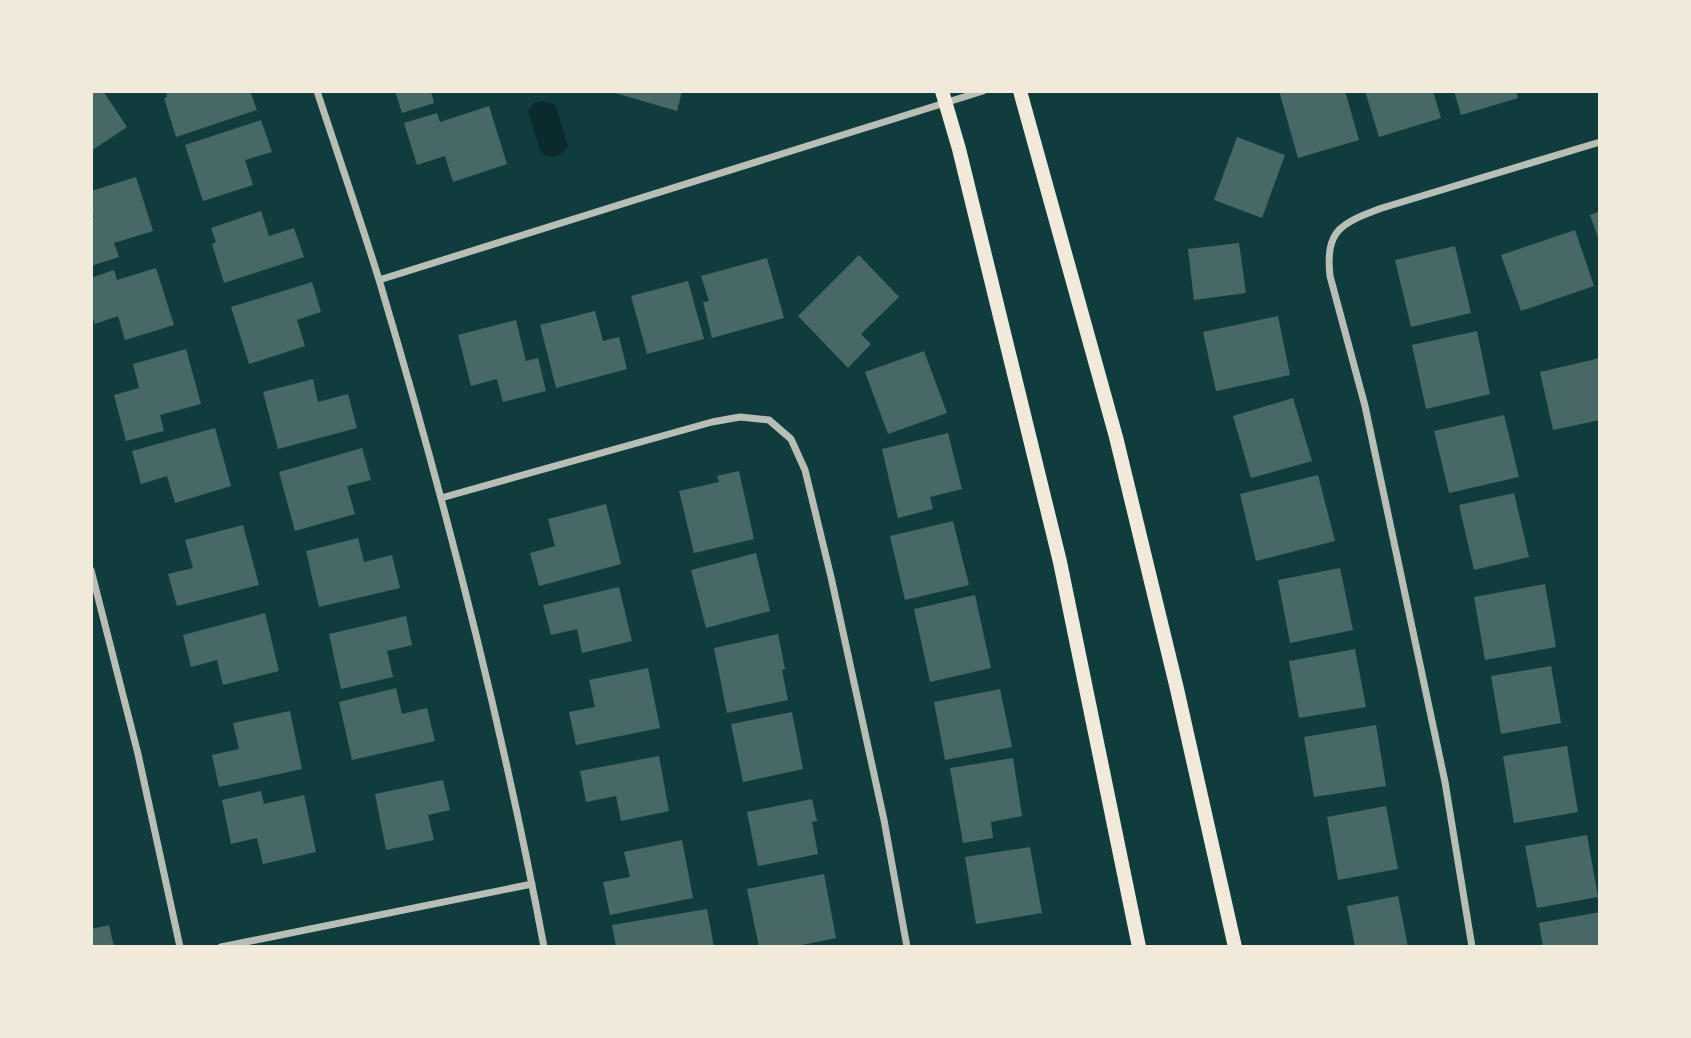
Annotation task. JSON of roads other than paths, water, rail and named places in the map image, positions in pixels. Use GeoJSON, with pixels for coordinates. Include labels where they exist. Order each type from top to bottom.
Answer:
{"type":"FeatureCollection","features":[{"type":"Feature","properties":{"kind":"main road"},"geometry":{"type":"LineString","coordinates":[[1020,91],[1116,438],[1177,690],[1234,947]]}},
{"type":"Feature","properties":{"kind":"main road"},"geometry":{"type":"LineString","coordinates":[[944,97],[1060,562],[1139,947]]}},
{"type":"Feature","properties":{"kind":"street"},"geometry":{"type":"LineString","coordinates":[[317,91],[379,280],[442,498],[504,750],[544,947]]}},
{"type":"Feature","properties":{"kind":"street"},"geometry":{"type":"LineString","coordinates":[[379,280],[944,97],[983,91]]}},
{"type":"Feature","properties":{"kind":"street"},"geometry":{"type":"LineString","coordinates":[[1472,947],[1440,755],[1365,407],[1330,276],[1328,258],[1331,242],[1340,229],[1352,220],[1382,208],[1600,142]]}},
{"type":"Feature","properties":{"kind":"street"},"geometry":{"type":"LineString","coordinates":[[442,498],[712,422],[740,417],[769,420],[791,439],[805,470],[831,576],[884,820],[907,947]]}},
{"type":"Feature","properties":{"kind":"street"},"geometry":{"type":"LineString","coordinates":[[91,570],[138,754],[180,947]]}},
{"type":"Feature","properties":{"kind":"street"},"geometry":{"type":"LineString","coordinates":[[221,947],[532,884]]}},
{"type":"Feature","properties":{"kind":"water"},"geometry":{"type":"Polygon","coordinates":[[[541,101],[555,104],[568,146],[563,153],[556,156],[541,153],[528,111],[533,104],[541,101]]]}}]}
